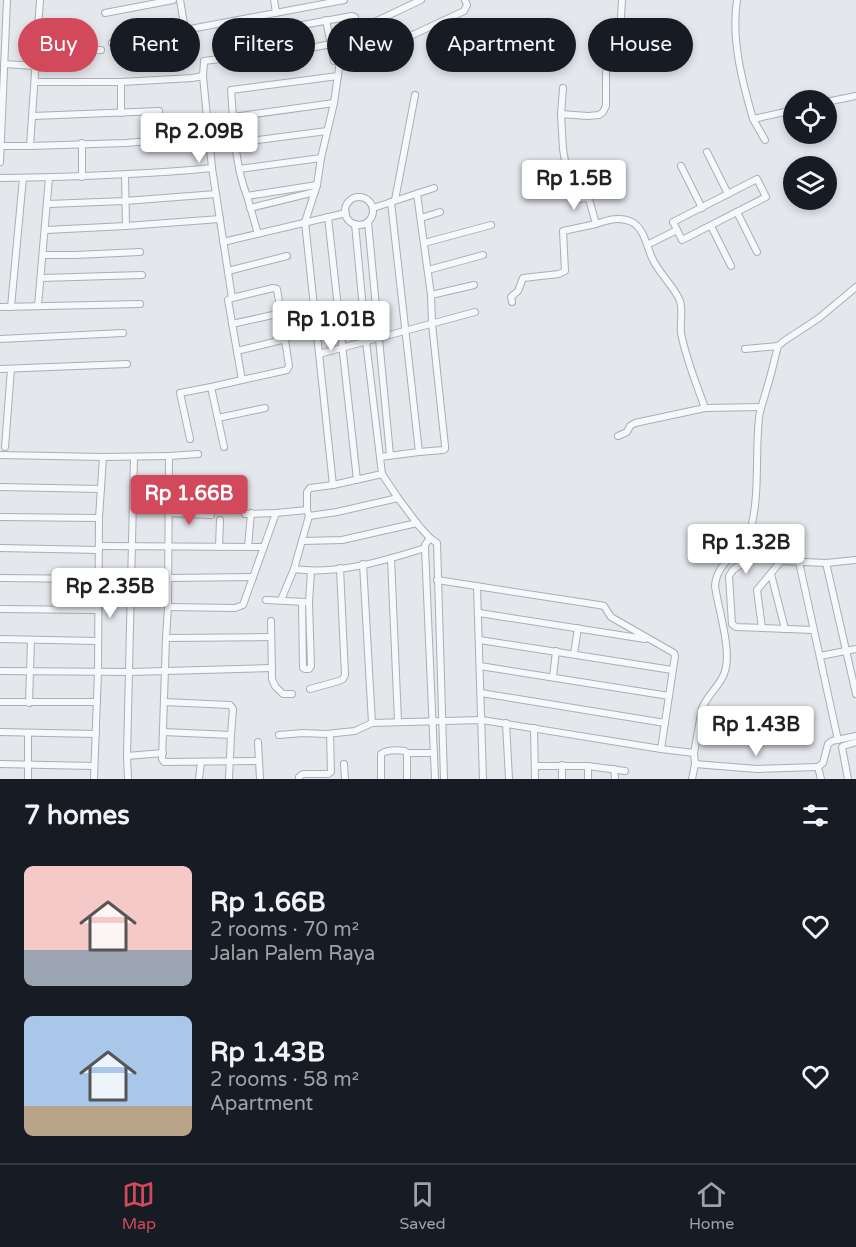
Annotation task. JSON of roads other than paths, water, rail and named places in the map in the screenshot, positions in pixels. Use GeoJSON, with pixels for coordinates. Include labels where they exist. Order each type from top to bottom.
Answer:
{"type":"FeatureCollection","features":[{"type":"Feature","properties":{"kind":"street"},"geometry":{"type":"LineString","coordinates":[[0,162],[6,0]]}},
{"type":"Feature","properties":{"kind":"street"},"geometry":{"type":"LineString","coordinates":[[39,18],[40,0]]}},
{"type":"Feature","properties":{"kind":"street"},"geometry":{"type":"LineString","coordinates":[[105,13],[173,0]]}},
{"type":"Feature","properties":{"kind":"street"},"geometry":{"type":"LineString","coordinates":[[180,0],[183,18]]}},
{"type":"Feature","properties":{"kind":"street"},"geometry":{"type":"LineString","coordinates":[[274,0],[276,13]]}},
{"type":"Feature","properties":{"kind":"street"},"geometry":{"type":"LineString","coordinates":[[200,27],[344,0]]}},
{"type":"Feature","properties":{"kind":"street"},"geometry":{"type":"LineString","coordinates":[[421,0],[366,26],[374,53],[464,11],[467,5],[465,0]]}},
{"type":"Feature","properties":{"kind":"street"},"geometry":{"type":"LineString","coordinates":[[561,114],[599,115],[605,109],[608,49],[609,43],[620,34],[622,0]]}},
{"type":"Feature","properties":{"kind":"street"},"geometry":{"type":"LineString","coordinates":[[738,0],[735,28],[738,54],[753,119],[765,140]]}},
{"type":"Feature","properties":{"kind":"street"},"geometry":{"type":"LineString","coordinates":[[339,18],[352,16],[355,18]]}},
{"type":"Feature","properties":{"kind":"street"},"geometry":{"type":"LineString","coordinates":[[315,22],[326,20],[327,25]]}},
{"type":"Feature","properties":{"kind":"street"},"geometry":{"type":"LineString","coordinates":[[212,60],[204,61],[202,76],[212,168],[232,298]]}},
{"type":"Feature","properties":{"kind":"street"},"geometry":{"type":"LineString","coordinates":[[4,64],[18,65]]}},
{"type":"Feature","properties":{"kind":"street"},"geometry":{"type":"LineString","coordinates":[[30,146],[36,72]]}},
{"type":"Feature","properties":{"kind":"street"},"geometry":{"type":"LineString","coordinates":[[333,485],[305,222],[317,185],[339,72]]}},
{"type":"Feature","properties":{"kind":"street"},"geometry":{"type":"LineString","coordinates":[[35,82],[121,81],[202,76]]}},
{"type":"Feature","properties":{"kind":"street"},"geometry":{"type":"LineString","coordinates":[[258,234],[239,169],[231,90],[339,76]]}},
{"type":"Feature","properties":{"kind":"street"},"geometry":{"type":"LineString","coordinates":[[121,81],[121,113]]}},
{"type":"Feature","properties":{"kind":"street"},"geometry":{"type":"LineString","coordinates":[[563,88],[561,114],[563,149],[571,197],[574,200],[589,199],[596,224]]}},
{"type":"Feature","properties":{"kind":"street"},"geometry":{"type":"LineString","coordinates":[[415,95],[393,201],[420,452]]}},
{"type":"Feature","properties":{"kind":"street"},"geometry":{"type":"LineString","coordinates":[[837,100],[856,96]]}},
{"type":"Feature","properties":{"kind":"street"},"geometry":{"type":"LineString","coordinates":[[233,117],[334,103]]}},
{"type":"Feature","properties":{"kind":"street"},"geometry":{"type":"LineString","coordinates":[[33,116],[159,111]]}},
{"type":"Feature","properties":{"kind":"street"},"geometry":{"type":"LineString","coordinates":[[753,119],[783,112]]}},
{"type":"Feature","properties":{"kind":"street"},"geometry":{"type":"LineString","coordinates":[[235,143],[327,131]]}},
{"type":"Feature","properties":{"kind":"street"},"geometry":{"type":"LineString","coordinates":[[1,146],[126,142],[209,136]]}},
{"type":"Feature","properties":{"kind":"street"},"geometry":{"type":"LineString","coordinates":[[82,143],[82,177]]}},
{"type":"Feature","properties":{"kind":"street"},"geometry":{"type":"LineString","coordinates":[[707,152],[728,194]]}},
{"type":"Feature","properties":{"kind":"street"},"geometry":{"type":"LineString","coordinates":[[239,169],[321,158]]}},
{"type":"Feature","properties":{"kind":"street"},"geometry":{"type":"LineString","coordinates":[[681,166],[702,208]]}},
{"type":"Feature","properties":{"kind":"street"},"geometry":{"type":"LineString","coordinates":[[0,178],[125,175],[212,168]]}},
{"type":"Feature","properties":{"kind":"street"},"geometry":{"type":"LineString","coordinates":[[125,175],[126,226]]}},
{"type":"Feature","properties":{"kind":"street"},"geometry":{"type":"LineString","coordinates":[[11,307],[23,178]]}},
{"type":"Feature","properties":{"kind":"street"},"geometry":{"type":"LineString","coordinates":[[38,306],[49,178]]}},
{"type":"Feature","properties":{"kind":"street"},"geometry":{"type":"LineString","coordinates":[[757,179],[766,197],[682,240],[673,222],[702,208],[757,179]]}},
{"type":"Feature","properties":{"kind":"street"},"geometry":{"type":"LineString","coordinates":[[247,196],[317,185]]}},
{"type":"Feature","properties":{"kind":"street"},"geometry":{"type":"LineString","coordinates":[[373,208],[434,188]]}},
{"type":"Feature","properties":{"kind":"street"},"geometry":{"type":"LineString","coordinates":[[250,208],[315,192]]}},
{"type":"Feature","properties":{"kind":"street"},"geometry":{"type":"LineString","coordinates":[[48,204],[216,194]]}},
{"type":"Feature","properties":{"kind":"street"},"geometry":{"type":"LineString","coordinates":[[380,457],[443,450],[445,446],[431,295],[417,195]]}},
{"type":"Feature","properties":{"kind":"street"},"geometry":{"type":"LineString","coordinates":[[353,198],[367,199],[373,208],[372,216],[362,225],[350,221],[346,213],[345,208],[353,198]]}},
{"type":"Feature","properties":{"kind":"street"},"geometry":{"type":"LineString","coordinates":[[421,218],[440,212]]}},
{"type":"Feature","properties":{"kind":"street"},"geometry":{"type":"LineString","coordinates":[[737,212],[757,252]]}},
{"type":"Feature","properties":{"kind":"street"},"geometry":{"type":"LineString","coordinates":[[223,242],[346,213]]}},
{"type":"Feature","properties":{"kind":"street"},"geometry":{"type":"LineString","coordinates":[[328,217],[357,480]]}},
{"type":"Feature","properties":{"kind":"street"},"geometry":{"type":"LineString","coordinates":[[46,230],[220,219]]}},
{"type":"Feature","properties":{"kind":"street"},"geometry":{"type":"LineString","coordinates":[[512,302],[511,297],[518,291],[523,278],[559,274],[565,271],[563,231],[619,219],[630,221],[637,226],[660,273],[680,302],[681,330],[686,357],[705,408]]}},
{"type":"Feature","properties":{"kind":"street"},"geometry":{"type":"LineString","coordinates":[[368,222],[390,455]]}},
{"type":"Feature","properties":{"kind":"street"},"geometry":{"type":"LineString","coordinates":[[356,224],[382,474],[417,523],[436,543],[444,779]]}},
{"type":"Feature","properties":{"kind":"street"},"geometry":{"type":"LineString","coordinates":[[424,243],[491,225]]}},
{"type":"Feature","properties":{"kind":"street"},"geometry":{"type":"LineString","coordinates":[[711,226],[731,266]]}},
{"type":"Feature","properties":{"kind":"street"},"geometry":{"type":"LineString","coordinates":[[647,245],[677,230]]}},
{"type":"Feature","properties":{"kind":"street"},"geometry":{"type":"LineString","coordinates":[[43,255],[140,252]]}},
{"type":"Feature","properties":{"kind":"street"},"geometry":{"type":"LineString","coordinates":[[428,270],[483,255]]}},
{"type":"Feature","properties":{"kind":"street"},"geometry":{"type":"LineString","coordinates":[[228,271],[287,256]]}},
{"type":"Feature","properties":{"kind":"street"},"geometry":{"type":"LineString","coordinates":[[41,278],[142,274]]}},
{"type":"Feature","properties":{"kind":"street"},"geometry":{"type":"LineString","coordinates":[[431,295],[474,285]]}},
{"type":"Feature","properties":{"kind":"street"},"geometry":{"type":"LineString","coordinates":[[745,349],[778,346],[819,318],[856,287]]}},
{"type":"Feature","properties":{"kind":"street"},"geometry":{"type":"LineString","coordinates":[[190,439],[180,393],[211,387],[287,370],[289,366],[286,339],[279,293],[276,288],[228,300],[242,380]]}},
{"type":"Feature","properties":{"kind":"street"},"geometry":{"type":"LineString","coordinates":[[0,307],[140,304]]}},
{"type":"Feature","properties":{"kind":"street"},"geometry":{"type":"LineString","coordinates":[[320,354],[475,312]]}},
{"type":"Feature","properties":{"kind":"street"},"geometry":{"type":"LineString","coordinates":[[232,324],[282,313]]}},
{"type":"Feature","properties":{"kind":"street"},"geometry":{"type":"LineString","coordinates":[[0,339],[123,333]]}},
{"type":"Feature","properties":{"kind":"street"},"geometry":{"type":"LineString","coordinates":[[237,351],[286,339]]}},
{"type":"Feature","properties":{"kind":"street"},"geometry":{"type":"LineString","coordinates":[[692,779],[703,704],[722,678],[726,668],[725,640],[716,582],[720,570],[746,541],[753,518],[761,407],[778,346]]}},
{"type":"Feature","properties":{"kind":"street"},"geometry":{"type":"LineString","coordinates":[[0,369],[127,364]]}},
{"type":"Feature","properties":{"kind":"street"},"geometry":{"type":"LineString","coordinates":[[5,447],[11,369]]}},
{"type":"Feature","properties":{"kind":"street"},"geometry":{"type":"LineString","coordinates":[[211,387],[224,447]]}},
{"type":"Feature","properties":{"kind":"street"},"geometry":{"type":"LineString","coordinates":[[618,436],[627,432],[635,423],[705,408],[761,407]]}},
{"type":"Feature","properties":{"kind":"street"},"geometry":{"type":"LineString","coordinates":[[218,418],[265,408]]}},
{"type":"Feature","properties":{"kind":"street"},"geometry":{"type":"LineString","coordinates":[[0,455],[103,458],[198,454]]}},
{"type":"Feature","properties":{"kind":"street"},"geometry":{"type":"LineString","coordinates":[[169,456],[169,578],[162,759],[164,762],[260,761]]}},
{"type":"Feature","properties":{"kind":"street"},"geometry":{"type":"LineString","coordinates":[[128,779],[134,457]]}},
{"type":"Feature","properties":{"kind":"street"},"geometry":{"type":"LineString","coordinates":[[94,779],[98,671],[99,518],[103,458]]}},
{"type":"Feature","properties":{"kind":"street"},"geometry":{"type":"LineString","coordinates":[[281,600],[294,569],[302,541],[308,513],[308,490],[382,474]]}},
{"type":"Feature","properties":{"kind":"street"},"geometry":{"type":"LineString","coordinates":[[170,482],[202,483]]}},
{"type":"Feature","properties":{"kind":"street"},"geometry":{"type":"LineString","coordinates":[[0,487],[101,489]]}},
{"type":"Feature","properties":{"kind":"street"},"geometry":{"type":"LineString","coordinates":[[248,547],[248,514],[337,512],[398,498]]}},
{"type":"Feature","properties":{"kind":"street"},"geometry":{"type":"LineString","coordinates":[[168,513],[211,515]]}},
{"type":"Feature","properties":{"kind":"street"},"geometry":{"type":"LineString","coordinates":[[168,607],[239,608],[244,602],[276,513]]}},
{"type":"Feature","properties":{"kind":"street"},"geometry":{"type":"LineString","coordinates":[[0,518],[99,518]]}},
{"type":"Feature","properties":{"kind":"street"},"geometry":{"type":"LineString","coordinates":[[219,547],[220,520]]}},
{"type":"Feature","properties":{"kind":"street"},"geometry":{"type":"LineString","coordinates":[[302,541],[342,540],[417,523]]}},
{"type":"Feature","properties":{"kind":"street"},"geometry":{"type":"LineString","coordinates":[[429,538],[425,548],[435,779]]}},
{"type":"Feature","properties":{"kind":"street"},"geometry":{"type":"LineString","coordinates":[[0,548],[264,547]]}},
{"type":"Feature","properties":{"kind":"street"},"geometry":{"type":"LineString","coordinates":[[294,569],[310,571],[340,568],[392,558],[425,548]]}},
{"type":"Feature","properties":{"kind":"street"},"geometry":{"type":"LineString","coordinates":[[733,570],[757,554],[781,561],[826,563],[855,560],[856,570]]}},
{"type":"Feature","properties":{"kind":"street"},"geometry":{"type":"LineString","coordinates":[[735,555],[733,570],[728,580],[732,624],[736,627],[813,630]]}},
{"type":"Feature","properties":{"kind":"street"},"geometry":{"type":"LineString","coordinates":[[392,558],[398,721]]}},
{"type":"Feature","properties":{"kind":"street"},"geometry":{"type":"LineString","coordinates":[[762,628],[757,590],[781,561]]}},
{"type":"Feature","properties":{"kind":"street"},"geometry":{"type":"LineString","coordinates":[[799,562],[838,740]]}},
{"type":"Feature","properties":{"kind":"street"},"geometry":{"type":"LineString","coordinates":[[826,563],[856,694]]}},
{"type":"Feature","properties":{"kind":"street"},"geometry":{"type":"LineString","coordinates":[[363,564],[372,723]]}},
{"type":"Feature","properties":{"kind":"street"},"geometry":{"type":"LineString","coordinates":[[310,688],[339,681],[345,675],[340,568]]}},
{"type":"Feature","properties":{"kind":"street"},"geometry":{"type":"LineString","coordinates":[[305,602],[310,669],[303,668],[305,602],[310,571]]}},
{"type":"Feature","properties":{"kind":"street"},"geometry":{"type":"LineString","coordinates":[[771,574],[785,629]]}},
{"type":"Feature","properties":{"kind":"street"},"geometry":{"type":"LineString","coordinates":[[169,578],[253,577]]}},
{"type":"Feature","properties":{"kind":"street"},"geometry":{"type":"LineString","coordinates":[[0,578],[99,579]]}},
{"type":"Feature","properties":{"kind":"street"},"geometry":{"type":"LineString","coordinates":[[437,580],[604,606],[611,617],[674,652],[661,749]]}},
{"type":"Feature","properties":{"kind":"street"},"geometry":{"type":"LineString","coordinates":[[477,586],[483,779]]}},
{"type":"Feature","properties":{"kind":"street"},"geometry":{"type":"LineString","coordinates":[[266,600],[305,602]]}},
{"type":"Feature","properties":{"kind":"street"},"geometry":{"type":"LineString","coordinates":[[0,609],[98,610]]}},
{"type":"Feature","properties":{"kind":"street"},"geometry":{"type":"LineString","coordinates":[[479,613],[649,639]]}},
{"type":"Feature","properties":{"kind":"street"},"geometry":{"type":"LineString","coordinates":[[270,621],[272,679],[283,694],[292,694]]}},
{"type":"Feature","properties":{"kind":"street"},"geometry":{"type":"LineString","coordinates":[[574,654],[578,628]]}},
{"type":"Feature","properties":{"kind":"street"},"geometry":{"type":"LineString","coordinates":[[166,638],[271,637]]}},
{"type":"Feature","properties":{"kind":"street"},"geometry":{"type":"LineString","coordinates":[[0,639],[97,641]]}},
{"type":"Feature","properties":{"kind":"street"},"geometry":{"type":"LineString","coordinates":[[29,703],[31,640]]}},
{"type":"Feature","properties":{"kind":"street"},"geometry":{"type":"LineString","coordinates":[[480,640],[672,670]]}},
{"type":"Feature","properties":{"kind":"street"},"geometry":{"type":"LineString","coordinates":[[820,656],[856,649]]}},
{"type":"Feature","properties":{"kind":"street"},"geometry":{"type":"LineString","coordinates":[[553,677],[556,651]]}},
{"type":"Feature","properties":{"kind":"street"},"geometry":{"type":"LineString","coordinates":[[480,666],[669,696]]}},
{"type":"Feature","properties":{"kind":"street"},"geometry":{"type":"LineString","coordinates":[[0,671],[130,672],[272,668]]}},
{"type":"Feature","properties":{"kind":"street"},"geometry":{"type":"LineString","coordinates":[[481,693],[664,723]]}},
{"type":"Feature","properties":{"kind":"street"},"geometry":{"type":"LineString","coordinates":[[0,702],[97,702]]}},
{"type":"Feature","properties":{"kind":"street"},"geometry":{"type":"LineString","coordinates":[[164,702],[230,705],[233,709],[229,779]]}},
{"type":"Feature","properties":{"kind":"street"},"geometry":{"type":"LineString","coordinates":[[279,735],[330,734],[355,730],[372,723],[398,721],[482,720],[694,753]]}},
{"type":"Feature","properties":{"kind":"street"},"geometry":{"type":"LineString","coordinates":[[506,723],[508,779]]}},
{"type":"Feature","properties":{"kind":"street"},"geometry":{"type":"LineString","coordinates":[[534,728],[535,779]]}},
{"type":"Feature","properties":{"kind":"street"},"geometry":{"type":"LineString","coordinates":[[0,732],[96,734]]}},
{"type":"Feature","properties":{"kind":"street"},"geometry":{"type":"LineString","coordinates":[[163,732],[231,735]]}},
{"type":"Feature","properties":{"kind":"street"},"geometry":{"type":"LineString","coordinates":[[28,733],[28,779]]}},
{"type":"Feature","properties":{"kind":"street"},"geometry":{"type":"LineString","coordinates":[[299,779],[303,774],[331,772],[330,734]]}},
{"type":"Feature","properties":{"kind":"street"},"geometry":{"type":"LineString","coordinates":[[695,764],[757,769],[818,767],[823,763],[828,744],[856,736]]}},
{"type":"Feature","properties":{"kind":"street"},"geometry":{"type":"LineString","coordinates":[[258,742],[260,779]]}},
{"type":"Feature","properties":{"kind":"street"},"geometry":{"type":"LineString","coordinates":[[848,779],[842,747],[856,742]]}},
{"type":"Feature","properties":{"kind":"street"},"geometry":{"type":"LineString","coordinates":[[381,779],[382,753],[384,752],[401,750],[406,753],[434,753]]}},
{"type":"Feature","properties":{"kind":"street"},"geometry":{"type":"LineString","coordinates":[[127,756],[163,753]]}},
{"type":"Feature","properties":{"kind":"street"},"geometry":{"type":"LineString","coordinates":[[406,753],[407,779]]}},
{"type":"Feature","properties":{"kind":"street"},"geometry":{"type":"LineString","coordinates":[[200,779],[201,762]]}},
{"type":"Feature","properties":{"kind":"street"},"geometry":{"type":"LineString","coordinates":[[0,764],[94,766]]}},
{"type":"Feature","properties":{"kind":"street"},"geometry":{"type":"LineString","coordinates":[[344,764],[345,779]]}},
{"type":"Feature","properties":{"kind":"street"},"geometry":{"type":"LineString","coordinates":[[562,765],[562,779]]}},
{"type":"Feature","properties":{"kind":"street"},"geometry":{"type":"LineString","coordinates":[[535,766],[588,766],[625,771]]}},
{"type":"Feature","properties":{"kind":"street"},"geometry":{"type":"LineString","coordinates":[[588,766],[588,779]]}},
{"type":"Feature","properties":{"kind":"street"},"geometry":{"type":"LineString","coordinates":[[818,767],[821,779]]}},
{"type":"Feature","properties":{"kind":"street"},"geometry":{"type":"LineString","coordinates":[[614,769],[615,779]]}}]}
